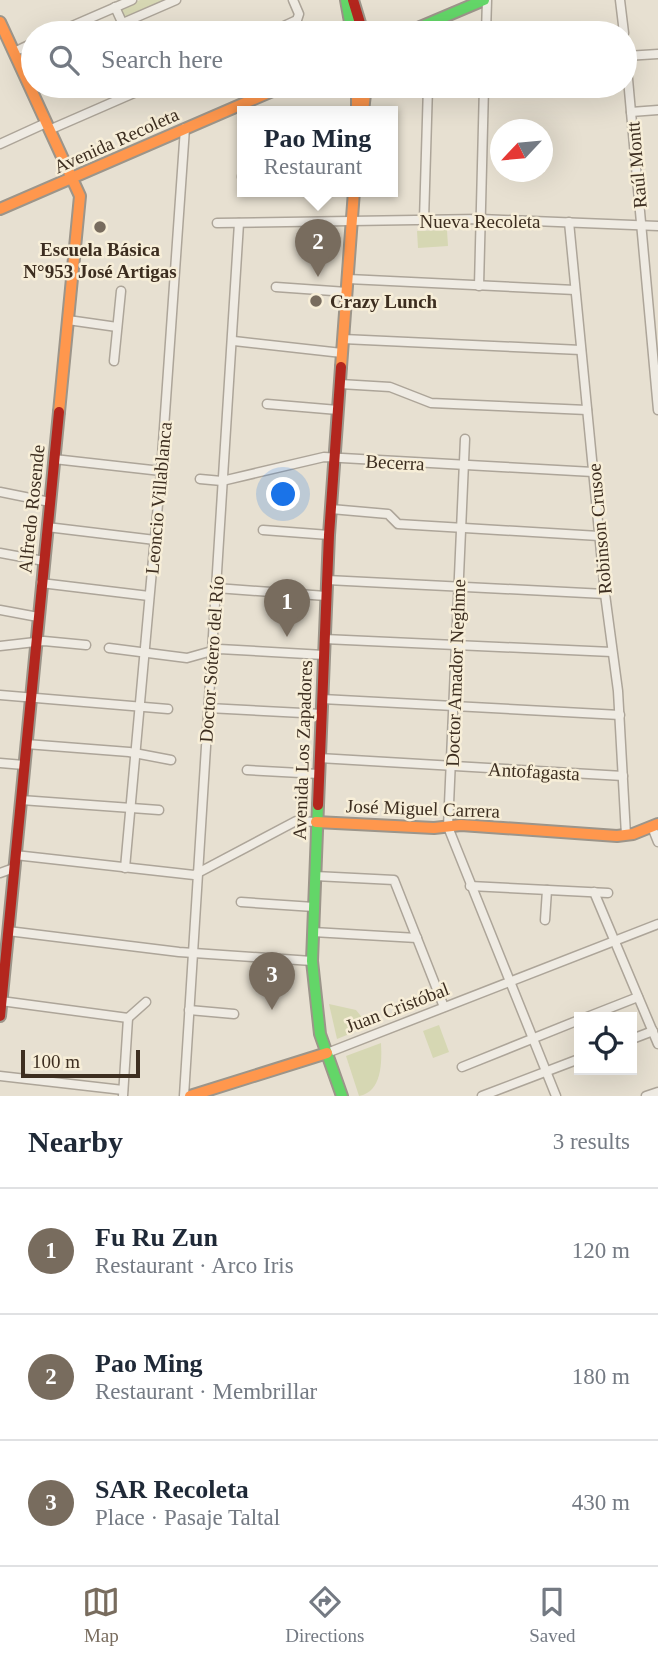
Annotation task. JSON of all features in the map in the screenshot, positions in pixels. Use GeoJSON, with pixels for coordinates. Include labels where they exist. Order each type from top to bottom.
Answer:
{"type":"FeatureCollection","features":[{"type":"Feature","properties":{"kind":"street"},"geometry":{"type":"LineString","coordinates":[[84,21],[132,0]]}},
{"type":"Feature","properties":{"kind":"street"},"geometry":{"type":"LineString","coordinates":[[128,21],[176,0]]}},
{"type":"Feature","properties":{"kind":"street"},"geometry":{"type":"LineString","coordinates":[[293,0],[298,19],[295,21]]}},
{"type":"Feature","properties":{"kind":"street"},"geometry":{"type":"LineString","coordinates":[[346,0],[350,21]]}},
{"type":"Feature","properties":{"kind":"street"},"geometry":{"type":"LineString","coordinates":[[353,0],[359,21]]}},
{"type":"Feature","properties":{"kind":"street"},"geometry":{"type":"LineString","coordinates":[[429,21],[462,4],[485,0],[486,21]]}},
{"type":"Feature","properties":{"kind":"street"},"geometry":{"type":"LineString","coordinates":[[622,0],[623,21]]}},
{"type":"Feature","properties":{"kind":"street"},"geometry":{"type":"LineString","coordinates":[[116,7],[122,21]]}},
{"type":"Feature","properties":{"kind":"street","name":"Alfredo Rosende"},"geometry":{"type":"LineString","coordinates":[[0,22],[21,70]]}},
{"type":"Feature","properties":{"kind":"street"},"geometry":{"type":"LineString","coordinates":[[13,52],[21,48]]}},
{"type":"Feature","properties":{"kind":"street"},"geometry":{"type":"LineString","coordinates":[[637,56],[658,54]]}},
{"type":"Feature","properties":{"kind":"street","name":"Alfredo Rosende"},"geometry":{"type":"LineString","coordinates":[[0,1016],[80,196],[34,98]]}},
{"type":"Feature","properties":{"kind":"street"},"geometry":{"type":"LineString","coordinates":[[0,144],[120,98]]}},
{"type":"Feature","properties":{"kind":"street"},"geometry":{"type":"LineString","coordinates":[[424,220],[428,98]]}},
{"type":"Feature","properties":{"kind":"street"},"geometry":{"type":"LineString","coordinates":[[479,286],[484,98]]}},
{"type":"Feature","properties":{"kind":"street","name":"Raúl Montt"},"geometry":{"type":"LineString","coordinates":[[630,98],[658,408]]}},
{"type":"Feature","properties":{"kind":"street","name":"Avenida Recoleta"},"geometry":{"type":"LineString","coordinates":[[0,209],[186,128],[237,109]]}},
{"type":"Feature","properties":{"kind":"street"},"geometry":{"type":"LineString","coordinates":[[631,112],[658,110]]}},
{"type":"Feature","properties":{"kind":"street","name":"Leoncio Villablanca"},"geometry":{"type":"LineString","coordinates":[[125,867],[161,471],[186,128]]}},
{"type":"Feature","properties":{"kind":"street","name":"Avenida Los Zapadores"},"geometry":{"type":"LineString","coordinates":[[342,1096],[316,1015],[312,961],[329,535],[354,197]]}},
{"type":"Feature","properties":{"kind":"street","name":"Nueva Recoleta"},"geometry":{"type":"LineString","coordinates":[[218,223],[480,219],[658,226]]}},
{"type":"Feature","properties":{"kind":"street","name":"Robinson Crusoe"},"geometry":{"type":"LineString","coordinates":[[569,222],[599,536],[620,715],[626,835]]}},
{"type":"Feature","properties":{"kind":"street","name":"Doctor Sótero del Río"},"geometry":{"type":"LineString","coordinates":[[184,1096],[230,349],[234,341],[232,335],[239,223]]}},
{"type":"Feature","properties":{"kind":"street"},"geometry":{"type":"LineString","coordinates":[[348,279],[575,290]]}},
{"type":"Feature","properties":{"kind":"street"},"geometry":{"type":"LineString","coordinates":[[276,287],[347,292]]}},
{"type":"Feature","properties":{"kind":"street"},"geometry":{"type":"LineString","coordinates":[[114,361],[121,291]]}},
{"type":"Feature","properties":{"kind":"street"},"geometry":{"type":"LineString","coordinates":[[68,320],[117,327]]}},
{"type":"Feature","properties":{"kind":"street"},"geometry":{"type":"LineString","coordinates":[[343,339],[581,350]]}},
{"type":"Feature","properties":{"kind":"street"},"geometry":{"type":"LineString","coordinates":[[234,341],[342,354]]}},
{"type":"Feature","properties":{"kind":"street"},"geometry":{"type":"LineString","coordinates":[[340,384],[394,388],[425,402],[587,410]]}},
{"type":"Feature","properties":{"kind":"street"},"geometry":{"type":"LineString","coordinates":[[267,404],[338,410]]}},
{"type":"Feature","properties":{"kind":"street","name":"Doctor Amador Neghme"},"geometry":{"type":"LineString","coordinates":[[465,439],[448,827],[555,1096]]}},
{"type":"Feature","properties":{"kind":"street","name":"Becerra"},"geometry":{"type":"LineString","coordinates":[[200,480],[222,481],[309,458],[593,472]]}},
{"type":"Feature","properties":{"kind":"street"},"geometry":{"type":"LineString","coordinates":[[54,459],[161,471]]}},
{"type":"Feature","properties":{"kind":"street"},"geometry":{"type":"LineString","coordinates":[[0,492],[50,502]]}},
{"type":"Feature","properties":{"kind":"street"},"geometry":{"type":"LineString","coordinates":[[331,509],[388,514],[398,524],[599,536]]}},
{"type":"Feature","properties":{"kind":"street"},"geometry":{"type":"LineString","coordinates":[[47,527],[155,540]]}},
{"type":"Feature","properties":{"kind":"street"},"geometry":{"type":"LineString","coordinates":[[263,530],[329,535]]}},
{"type":"Feature","properties":{"kind":"street"},"geometry":{"type":"LineString","coordinates":[[0,553],[44,561]]}},
{"type":"Feature","properties":{"kind":"street"},"geometry":{"type":"LineString","coordinates":[[327,580],[605,594]]}},
{"type":"Feature","properties":{"kind":"street"},"geometry":{"type":"LineString","coordinates":[[41,583],[149,596]]}},
{"type":"Feature","properties":{"kind":"street"},"geometry":{"type":"LineString","coordinates":[[216,588],[326,596]]}},
{"type":"Feature","properties":{"kind":"street"},"geometry":{"type":"LineString","coordinates":[[0,610],[38,617]]}},
{"type":"Feature","properties":{"kind":"street"},"geometry":{"type":"LineString","coordinates":[[324,639],[612,652]]}},
{"type":"Feature","properties":{"kind":"street"},"geometry":{"type":"LineString","coordinates":[[0,646],[44,642],[86,645]]}},
{"type":"Feature","properties":{"kind":"street"},"geometry":{"type":"LineString","coordinates":[[109,648],[187,658],[212,650],[324,655]]}},
{"type":"Feature","properties":{"kind":"street"},"geometry":{"type":"LineString","coordinates":[[0,695],[168,709]]}},
{"type":"Feature","properties":{"kind":"street"},"geometry":{"type":"LineString","coordinates":[[322,699],[620,715]]}},
{"type":"Feature","properties":{"kind":"street"},"geometry":{"type":"LineString","coordinates":[[208,708],[322,714]]}},
{"type":"Feature","properties":{"kind":"street"},"geometry":{"type":"LineString","coordinates":[[26,744],[171,760]]}},
{"type":"Feature","properties":{"kind":"street","name":"Antofagasta"},"geometry":{"type":"LineString","coordinates":[[319,758],[623,776]]}},
{"type":"Feature","properties":{"kind":"street"},"geometry":{"type":"LineString","coordinates":[[0,762],[24,765]]}},
{"type":"Feature","properties":{"kind":"street"},"geometry":{"type":"LineString","coordinates":[[247,770],[319,774]]}},
{"type":"Feature","properties":{"kind":"street"},"geometry":{"type":"LineString","coordinates":[[20,800],[159,810]]}},
{"type":"Feature","properties":{"kind":"street","name":"José Miguel Carrera"},"geometry":{"type":"LineString","coordinates":[[199,874],[298,820],[626,835],[655,826]]}},
{"type":"Feature","properties":{"kind":"street"},"geometry":{"type":"LineString","coordinates":[[655,826],[658,842]]}},
{"type":"Feature","properties":{"kind":"street"},"geometry":{"type":"LineString","coordinates":[[15,855],[199,874]]}},
{"type":"Feature","properties":{"kind":"street"},"geometry":{"type":"LineString","coordinates":[[0,873],[14,868]]}},
{"type":"Feature","properties":{"kind":"street"},"geometry":{"type":"LineString","coordinates":[[314,876],[394,880],[444,1007]]}},
{"type":"Feature","properties":{"kind":"street"},"geometry":{"type":"LineString","coordinates":[[470,886],[608,893]]}},
{"type":"Feature","properties":{"kind":"street"},"geometry":{"type":"LineString","coordinates":[[545,920],[547,890]]}},
{"type":"Feature","properties":{"kind":"street"},"geometry":{"type":"LineString","coordinates":[[594,892],[658,1044]]}},
{"type":"Feature","properties":{"kind":"street"},"geometry":{"type":"LineString","coordinates":[[241,902],[314,907]]}},
{"type":"Feature","properties":{"kind":"street","name":"Juan Cristóbal"},"geometry":{"type":"LineString","coordinates":[[190,1096],[220,1092],[327,1053],[658,924]]}},
{"type":"Feature","properties":{"kind":"street"},"geometry":{"type":"LineString","coordinates":[[8,931],[193,953],[312,961]]}},
{"type":"Feature","properties":{"kind":"street"},"geometry":{"type":"LineString","coordinates":[[313,932],[417,939]]}},
{"type":"Feature","properties":{"kind":"street"},"geometry":{"type":"LineString","coordinates":[[600,1012],[638,997]]}},
{"type":"Feature","properties":{"kind":"street"},"geometry":{"type":"LineString","coordinates":[[1,1001],[128,1018]]}},
{"type":"Feature","properties":{"kind":"street"},"geometry":{"type":"LineString","coordinates":[[0,1076],[123,1093],[128,1018],[146,1002]]}},
{"type":"Feature","properties":{"kind":"street"},"geometry":{"type":"LineString","coordinates":[[189,1010],[234,1014]]}},
{"type":"Feature","properties":{"kind":"street"},"geometry":{"type":"LineString","coordinates":[[462,1067],[574,1022]]}},
{"type":"Feature","properties":{"kind":"street"},"geometry":{"type":"LineString","coordinates":[[637,1037],[653,1031]]}},
{"type":"Feature","properties":{"kind":"street"},"geometry":{"type":"LineString","coordinates":[[482,1096],[574,1061]]}},
{"type":"Feature","properties":{"kind":"street"},"geometry":{"type":"LineString","coordinates":[[646,1096],[658,1091]]}},
{"type":"Feature","properties":{"kind":"green space"},"geometry":{"type":"Polygon","coordinates":[[[140,0],[169,0],[127,19],[122,18],[118,9],[140,0]]]}},
{"type":"Feature","properties":{"kind":"green space"},"geometry":{"type":"Polygon","coordinates":[[[447,230],[448,246],[418,248],[417,231],[447,230]]]}},
{"type":"Feature","properties":{"kind":"green space"},"geometry":{"type":"Polygon","coordinates":[[[329,1004],[356,1010],[369,1026],[337,1039],[329,1004]]]}},
{"type":"Feature","properties":{"kind":"green space"},"geometry":{"type":"Polygon","coordinates":[[[439,1025],[449,1052],[433,1058],[423,1031],[439,1025]]]}},
{"type":"Feature","properties":{"kind":"green space"},"geometry":{"type":"Polygon","coordinates":[[[381,1043],[379,1075],[372,1089],[359,1096],[346,1056],[381,1043]]]}},
{"type":"Feature","properties":{"kind":"traffic: fast"},"geometry":{"type":"LineString","coordinates":[[346,0],[350,21]]}},
{"type":"Feature","properties":{"kind":"traffic: fast"},"geometry":{"type":"LineString","coordinates":[[434,21],[484,0]]}},
{"type":"Feature","properties":{"kind":"traffic: fast"},"geometry":{"type":"LineString","coordinates":[[318,805],[312,961],[320,1034],[342,1096]]}},
{"type":"Feature","properties":{"kind":"traffic: slow"},"geometry":{"type":"LineString","coordinates":[[0,22],[21,68]]}},
{"type":"Feature","properties":{"kind":"traffic: slow"},"geometry":{"type":"LineString","coordinates":[[35,98],[80,196],[59,412]]}},
{"type":"Feature","properties":{"kind":"traffic: slow"},"geometry":{"type":"LineString","coordinates":[[238,106],[256,98]]}},
{"type":"Feature","properties":{"kind":"traffic: slow"},"geometry":{"type":"LineString","coordinates":[[357,98],[357,106]]}},
{"type":"Feature","properties":{"kind":"traffic: slow"},"geometry":{"type":"LineString","coordinates":[[364,106],[365,98]]}},
{"type":"Feature","properties":{"kind":"traffic: slow"},"geometry":{"type":"LineString","coordinates":[[0,209],[237,106]]}},
{"type":"Feature","properties":{"kind":"traffic: slow"},"geometry":{"type":"LineString","coordinates":[[341,367],[354,197]]}},
{"type":"Feature","properties":{"kind":"traffic: slow"},"geometry":{"type":"LineString","coordinates":[[316,822],[434,828],[461,825],[617,836],[633,834],[658,824]]}},
{"type":"Feature","properties":{"kind":"traffic: slow"},"geometry":{"type":"LineString","coordinates":[[190,1096],[327,1053]]}},
{"type":"Feature","properties":{"kind":"traffic: jam"},"geometry":{"type":"LineString","coordinates":[[353,0],[359,21]]}},
{"type":"Feature","properties":{"kind":"traffic: jam"},"geometry":{"type":"LineString","coordinates":[[318,805],[329,535],[341,367]]}},
{"type":"Feature","properties":{"kind":"traffic: jam"},"geometry":{"type":"LineString","coordinates":[[0,1016],[59,412]]}},
{"type":"Feature","properties":{"kind":"place","name":"Escuela Básica N°953 José Artigas"},"geometry":{"type":"Point","coordinates":[100,227]}},
{"type":"Feature","properties":{"kind":"place","name":"Pao Ming"},"geometry":{"type":"Point","coordinates":[318,277]}},
{"type":"Feature","properties":{"kind":"place","name":"Crazy Lunch"},"geometry":{"type":"Point","coordinates":[316,301]}},
{"type":"Feature","properties":{"kind":"place","name":"Fu Ru Zun"},"geometry":{"type":"Point","coordinates":[287,637]}},
{"type":"Feature","properties":{"kind":"place","name":"SAR Recoleta"},"geometry":{"type":"Point","coordinates":[272,1010]}}]}
